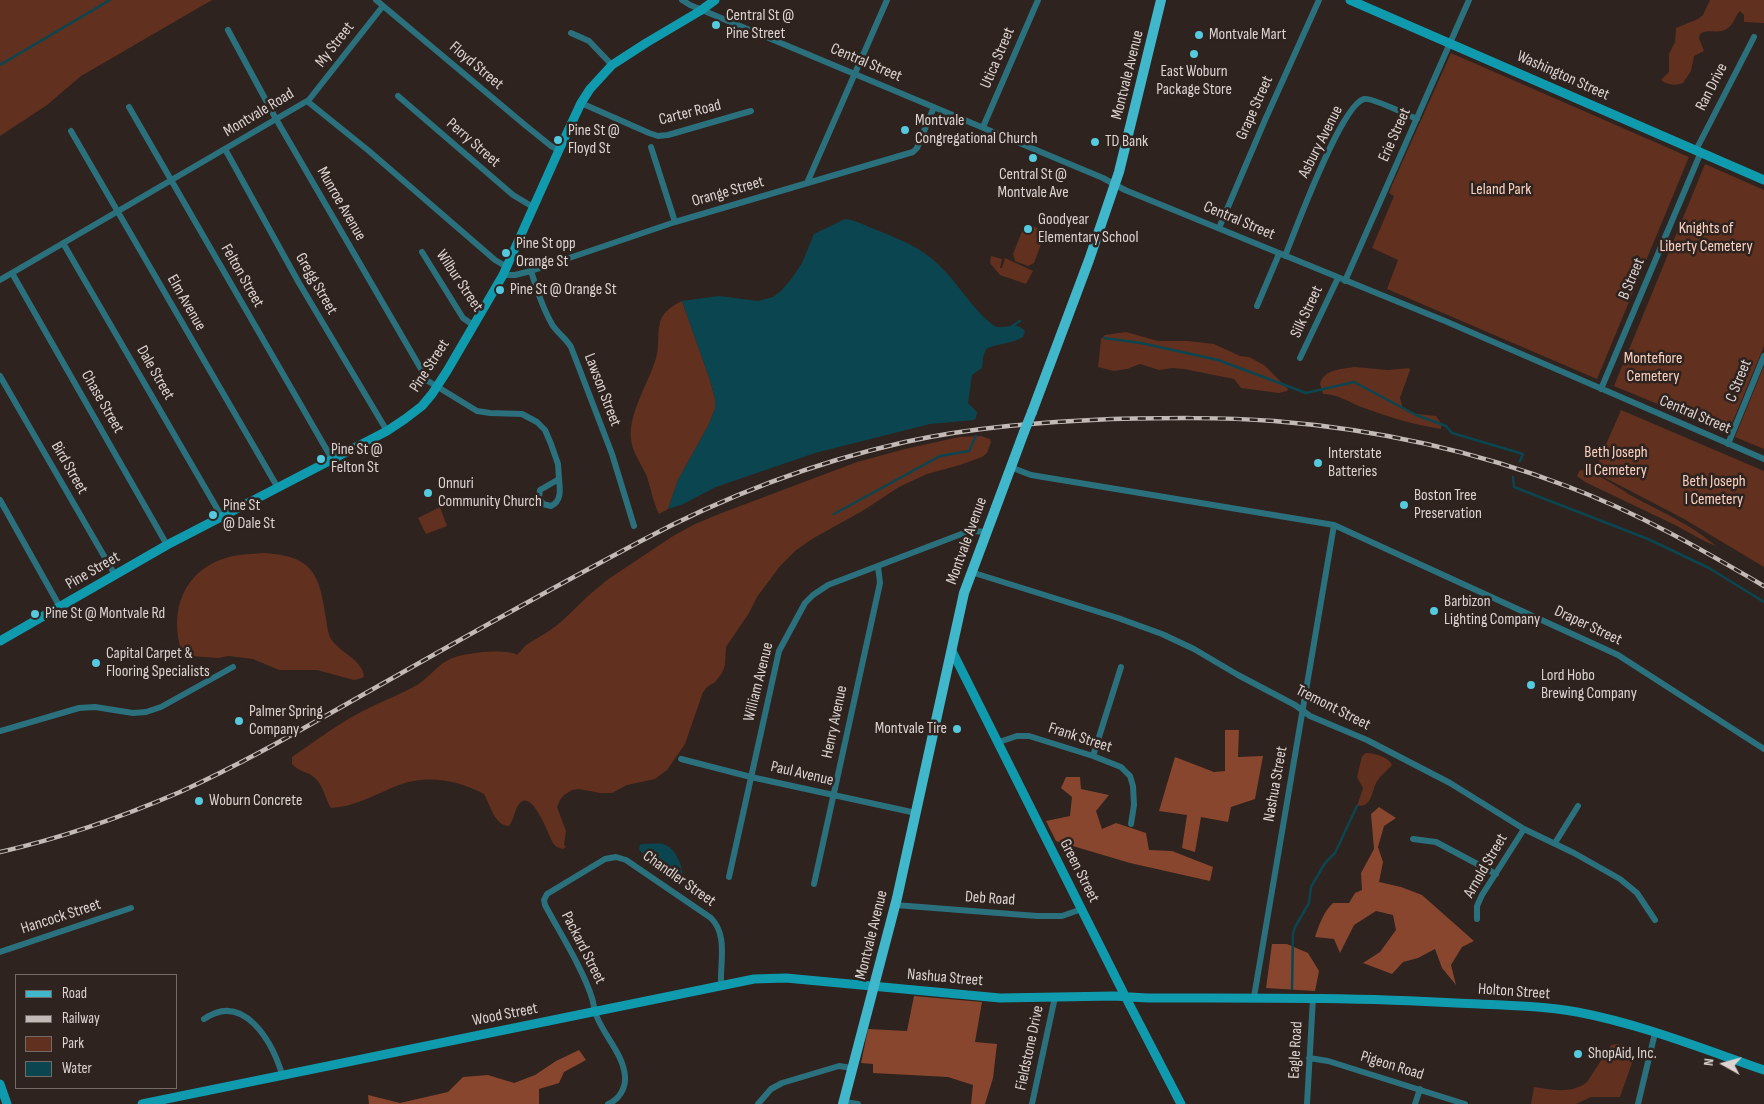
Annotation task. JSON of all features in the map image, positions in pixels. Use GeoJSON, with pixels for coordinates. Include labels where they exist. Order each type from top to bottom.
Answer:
{"type":"FeatureCollection","features":[{"type":"Feature","properties":{"kind":"main road","name":"Montvale Avenue"},"geometry":{"type":"LineString","coordinates":[[843,1103],[896,905],[962,602],[971,572],[1089,260],[1126,145],[1161,0]]}},
{"type":"Feature","properties":{"kind":"street","name":"Floyd Street"},"geometry":{"type":"LineString","coordinates":[[376,0],[551,146],[559,150]]}},
{"type":"Feature","properties":{"kind":"street","name":"Central Street"},"geometry":{"type":"LineString","coordinates":[[682,0],[1282,255],[1445,322],[1764,459]]}},
{"type":"Feature","properties":{"kind":"street","name":"Pine Street"},"geometry":{"type":"LineString","coordinates":[[0,642],[167,546],[387,431],[416,411],[436,387],[505,271],[581,103],[594,84],[612,65],[702,10],[715,0]]}},
{"type":"Feature","properties":{"kind":"street"},"geometry":{"type":"LineString","coordinates":[[807,183],[887,0]]}},
{"type":"Feature","properties":{"kind":"street","name":"Utica Street"},"geometry":{"type":"LineString","coordinates":[[983,127],[1038,0]]}},
{"type":"Feature","properties":{"kind":"street","name":"Grape Street"},"geometry":{"type":"LineString","coordinates":[[1219,228],[1319,0]]}},
{"type":"Feature","properties":{"kind":"street","name":"Washington Street"},"geometry":{"type":"LineString","coordinates":[[1350,0],[1764,180]]}},
{"type":"Feature","properties":{"kind":"street","name":"Erie Street"},"geometry":{"type":"LineString","coordinates":[[1342,279],[1417,119],[1469,0]]}},
{"type":"Feature","properties":{"kind":"street","name":"My Street"},"geometry":{"type":"LineString","coordinates":[[308,101],[383,6]]}},
{"type":"Feature","properties":{"kind":"street","name":"Munroe Avenue"},"geometry":{"type":"LineString","coordinates":[[228,30],[276,119],[427,380],[436,387]]}},
{"type":"Feature","properties":{"kind":"street"},"geometry":{"type":"LineString","coordinates":[[571,33],[589,41],[612,65]]}},
{"type":"Feature","properties":{"kind":"street","name":"Ran Drive"},"geometry":{"type":"LineString","coordinates":[[1699,151],[1754,37]]}},
{"type":"Feature","properties":{"kind":"street","name":"Perry Street"},"geometry":{"type":"LineString","coordinates":[[398,96],[515,197],[533,208]]}},
{"type":"Feature","properties":{"kind":"street","name":"Asbury Avenue"},"geometry":{"type":"LineString","coordinates":[[1257,306],[1282,255],[1322,163],[1341,126],[1359,101],[1369,98],[1417,119]]}},
{"type":"Feature","properties":{"kind":"street","name":"Montvale Road"},"geometry":{"type":"LineString","coordinates":[[0,280],[308,101],[495,260],[505,271]]}},
{"type":"Feature","properties":{"kind":"street","name":"Carter Road"},"geometry":{"type":"LineString","coordinates":[[581,103],[658,136],[668,135],[751,111]]}},
{"type":"Feature","properties":{"kind":"street","name":"Felton Street"},"geometry":{"type":"LineString","coordinates":[[129,107],[332,459]]}},
{"type":"Feature","properties":{"kind":"street","name":"Orange Street"},"geometry":{"type":"LineString","coordinates":[[505,271],[515,275],[531,271],[675,222],[915,151],[934,107]]}},
{"type":"Feature","properties":{"kind":"street","name":"Elm Avenue"},"geometry":{"type":"LineString","coordinates":[[71,132],[278,488]]}},
{"type":"Feature","properties":{"kind":"street"},"geometry":{"type":"LineString","coordinates":[[652,147],[675,222]]}},
{"type":"Feature","properties":{"kind":"street","name":"Gregg Street"},"geometry":{"type":"LineString","coordinates":[[225,149],[299,283],[387,431]]}},
{"type":"Feature","properties":{"kind":"street","name":"B Street"},"geometry":{"type":"LineString","coordinates":[[1601,389],[1699,151]]}},
{"type":"Feature","properties":{"kind":"street","name":"Dale Street"},"geometry":{"type":"LineString","coordinates":[[63,243],[222,517]]}},
{"type":"Feature","properties":{"kind":"street","name":"Wilbur Street"},"geometry":{"type":"LineString","coordinates":[[422,252],[463,318],[473,325]]}},
{"type":"Feature","properties":{"kind":"street","name":"Lawson Street"},"geometry":{"type":"LineString","coordinates":[[531,271],[540,300],[549,318],[559,335],[572,347],[614,462],[634,526]]}},
{"type":"Feature","properties":{"kind":"street","name":"Chase Street"},"geometry":{"type":"LineString","coordinates":[[12,273],[167,546]]}},
{"type":"Feature","properties":{"kind":"street","name":"Silk Street"},"geometry":{"type":"LineString","coordinates":[[1300,358],[1342,279]]}},
{"type":"Feature","properties":{"kind":"street","name":"C Street"},"geometry":{"type":"LineString","coordinates":[[1728,444],[1764,356]]}},
{"type":"Feature","properties":{"kind":"street","name":"Bird Street"},"geometry":{"type":"LineString","coordinates":[[0,376],[115,575]]}},
{"type":"Feature","properties":{"kind":"street"},"geometry":{"type":"LineString","coordinates":[[436,387],[480,412],[522,414],[537,422],[545,430],[555,453],[559,479]]}},
{"type":"Feature","properties":{"kind":"street"},"geometry":{"type":"LineString","coordinates":[[1010,467],[1031,475],[1334,525]]}},
{"type":"Feature","properties":{"kind":"street"},"geometry":{"type":"LineString","coordinates":[[0,500],[60,607]]}},
{"type":"Feature","properties":{"kind":"street","name":"Nashua Street"},"geometry":{"type":"LineString","coordinates":[[874,987],[1000,998],[1125,996],[1147,998],[1254,997],[1334,525]]}},
{"type":"Feature","properties":{"kind":"street","name":"Draper Street"},"geometry":{"type":"LineString","coordinates":[[1334,525],[1618,655],[1764,749]]}},
{"type":"Feature","properties":{"kind":"street","name":"William Avenue"},"geometry":{"type":"LineString","coordinates":[[729,877],[779,651],[798,614],[809,599],[822,588],[964,532],[986,532]]}},
{"type":"Feature","properties":{"kind":"street","name":"Henry Avenue"},"geometry":{"type":"LineString","coordinates":[[814,884],[880,582],[878,566]]}},
{"type":"Feature","properties":{"kind":"street","name":"Tremont Street"},"geometry":{"type":"LineString","coordinates":[[971,572],[1109,615],[1162,634],[1194,649],[1303,711],[1421,767],[1460,788],[1524,829],[1555,843],[1625,882],[1637,893],[1655,920]]}},
{"type":"Feature","properties":{"kind":"street","name":"Green Street"},"geometry":{"type":"LineString","coordinates":[[952,651],[1181,1104]]}},
{"type":"Feature","properties":{"kind":"street"},"geometry":{"type":"LineString","coordinates":[[1093,756],[1121,667]]}},
{"type":"Feature","properties":{"kind":"street"},"geometry":{"type":"LineString","coordinates":[[0,731],[79,708],[95,707],[130,713],[146,712],[160,707],[234,668]]}},
{"type":"Feature","properties":{"kind":"street","name":"Frank Street"},"geometry":{"type":"LineString","coordinates":[[998,742],[1011,737],[1024,736],[1093,756],[1119,766],[1130,776],[1133,786],[1132,824]]}},
{"type":"Feature","properties":{"kind":"street","name":"Paul Avenue"},"geometry":{"type":"LineString","coordinates":[[682,759],[751,777],[916,813]]}},
{"type":"Feature","properties":{"kind":"street"},"geometry":{"type":"LineString","coordinates":[[1555,843],[1578,806]]}},
{"type":"Feature","properties":{"kind":"street","name":"Arnold Street"},"geometry":{"type":"LineString","coordinates":[[1477,919],[1480,899],[1524,829]]}},
{"type":"Feature","properties":{"kind":"street"},"geometry":{"type":"LineString","coordinates":[[1413,839],[1434,842],[1496,874]]}},
{"type":"Feature","properties":{"kind":"street","name":"Chandler Street"},"geometry":{"type":"LineString","coordinates":[[545,897],[548,893],[605,859],[616,857],[626,860],[716,923],[721,936],[721,984]]}},
{"type":"Feature","properties":{"kind":"street","name":"Packard Street"},"geometry":{"type":"LineString","coordinates":[[545,897],[546,905],[576,963],[592,998],[596,1012],[621,1061],[625,1075],[621,1094],[608,1104]]}},
{"type":"Feature","properties":{"kind":"street","name":"Deb Road"},"geometry":{"type":"LineString","coordinates":[[896,905],[1037,916],[1062,916],[1082,910]]}},
{"type":"Feature","properties":{"kind":"street","name":"Hancock Street"},"geometry":{"type":"LineString","coordinates":[[0,952],[131,908]]}},
{"type":"Feature","properties":{"kind":"street","name":"Wood Street"},"geometry":{"type":"LineString","coordinates":[[142,1104],[248,1083],[282,1074],[596,1012],[721,984],[770,977],[874,987]]}},
{"type":"Feature","properties":{"kind":"street","name":"Fieldstone Drive"},"geometry":{"type":"LineString","coordinates":[[1032,1104],[1055,997]]}},
{"type":"Feature","properties":{"kind":"street","name":"Holton Street"},"geometry":{"type":"LineString","coordinates":[[1254,997],[1406,1000],[1532,1007],[1581,1013],[1655,1033],[1764,1070]]}},
{"type":"Feature","properties":{"kind":"street","name":"Eagle Road"},"geometry":{"type":"LineString","coordinates":[[1306,1104],[1313,998]]}},
{"type":"Feature","properties":{"kind":"street"},"geometry":{"type":"LineString","coordinates":[[204,1019],[224,1011],[240,1013],[247,1017],[259,1028],[278,1060],[282,1074]]}},
{"type":"Feature","properties":{"kind":"street"},"geometry":{"type":"LineString","coordinates":[[1638,1104],[1655,1033]]}},
{"type":"Feature","properties":{"kind":"street","name":"Pigeon Road"},"geometry":{"type":"LineString","coordinates":[[1309,1058],[1328,1061],[1465,1104]]}},
{"type":"Feature","properties":{"kind":"street"},"geometry":{"type":"LineString","coordinates":[[758,1104],[771,1090],[782,1083],[839,1066],[852,1068]]}},
{"type":"Feature","properties":{"kind":"street"},"geometry":{"type":"LineString","coordinates":[[0,1084],[7,1104]]}},
{"type":"Feature","properties":{"kind":"street"},"geometry":{"type":"LineString","coordinates":[[1415,1104],[1420,1090]]}},
{"type":"Feature","properties":{"kind":"street"},"geometry":{"type":"LineString","coordinates":[[843,1103],[858,1104]]}},
{"type":"Feature","properties":{"kind":"green space"},"geometry":{"type":"Polygon","coordinates":[[[0,0],[212,0],[81,76],[47,105],[0,136],[0,0]]]}},
{"type":"Feature","properties":{"kind":"green space"},"geometry":{"type":"Polygon","coordinates":[[[1710,0],[1764,0],[1764,23],[1744,22],[1744,15],[1740,11],[1732,24],[1725,30],[1703,32],[1699,38],[1704,51],[1694,56],[1691,71],[1683,83],[1672,84],[1663,82],[1661,80],[1669,72],[1669,54],[1675,42],[1676,28],[1703,15],[1710,0]]]}},
{"type":"Feature","properties":{"kind":"green space","name":"Leland Park"},"geometry":{"type":"Polygon","coordinates":[[[1451,53],[1689,157],[1597,379],[1387,289],[1398,260],[1372,248],[1394,196],[1389,193],[1392,185],[1451,53]]]}},
{"type":"Feature","properties":{"kind":"green space"},"geometry":{"type":"Polygon","coordinates":[[[1705,164],[1764,190],[1764,346],[1728,433],[1614,386],[1705,164]]]}},
{"type":"Feature","properties":{"kind":"green space"},"geometry":{"type":"Polygon","coordinates":[[[1026,226],[1037,228],[1044,236],[1034,263],[1028,266],[1015,261],[1013,254],[1026,226]]]}},
{"type":"Feature","properties":{"kind":"green space"},"geometry":{"type":"Polygon","coordinates":[[[991,256],[1002,259],[1000,268],[1002,268],[1005,258],[1033,271],[1026,284],[1000,275],[990,263],[991,256]]]}},
{"type":"Feature","properties":{"kind":"green space"},"geometry":{"type":"Polygon","coordinates":[[[682,301],[710,380],[715,399],[715,409],[708,426],[678,480],[668,509],[659,514],[647,477],[633,449],[631,429],[636,409],[656,358],[659,327],[662,317],[671,307],[682,301]]]}},
{"type":"Feature","properties":{"kind":"green space"},"geometry":{"type":"Polygon","coordinates":[[[1126,332],[1158,341],[1188,341],[1214,344],[1240,356],[1249,357],[1264,365],[1288,389],[1279,393],[1241,388],[1234,379],[1184,369],[1159,370],[1140,364],[1114,371],[1098,367],[1101,339],[1105,335],[1126,332]]]}},
{"type":"Feature","properties":{"kind":"green space"},"geometry":{"type":"Polygon","coordinates":[[[1764,366],[1764,449],[1735,437],[1764,366]]]}},
{"type":"Feature","properties":{"kind":"green space"},"geometry":{"type":"Polygon","coordinates":[[[1355,367],[1388,370],[1409,368],[1410,370],[1400,398],[1403,409],[1410,413],[1436,416],[1441,423],[1441,429],[1392,418],[1339,397],[1323,394],[1320,384],[1325,375],[1339,369],[1355,367]]]}},
{"type":"Feature","properties":{"kind":"green space"},"geometry":{"type":"Polygon","coordinates":[[[1621,410],[1764,471],[1764,567],[1684,519],[1594,472],[1621,410]]]}},
{"type":"Feature","properties":{"kind":"green space"},"geometry":{"type":"Polygon","coordinates":[[[981,436],[990,439],[991,442],[987,453],[982,457],[927,474],[899,487],[795,551],[780,566],[757,597],[749,613],[726,647],[725,665],[722,673],[703,692],[685,744],[667,770],[655,779],[627,785],[612,793],[579,789],[572,790],[564,795],[557,807],[566,831],[564,845],[566,847],[563,849],[553,843],[539,814],[529,802],[524,801],[519,804],[509,826],[504,825],[493,814],[484,794],[451,782],[428,780],[405,783],[356,803],[331,808],[316,779],[292,764],[292,757],[331,730],[362,711],[417,685],[450,659],[484,652],[503,652],[517,655],[526,645],[561,622],[607,580],[673,536],[695,524],[857,462],[959,437],[981,436]]]}},
{"type":"Feature","properties":{"kind":"green space"},"geometry":{"type":"Polygon","coordinates":[[[1580,470],[1600,477],[1696,531],[1716,546],[1585,482],[1577,476],[1580,470]]]}},
{"type":"Feature","properties":{"kind":"green space"},"geometry":{"type":"Polygon","coordinates":[[[440,507],[447,526],[426,534],[418,518],[440,507]]]}},
{"type":"Feature","properties":{"kind":"green space"},"geometry":{"type":"Polygon","coordinates":[[[264,553],[292,558],[309,568],[315,576],[323,598],[331,639],[359,665],[364,676],[362,678],[354,680],[317,670],[279,670],[253,659],[229,656],[218,658],[192,656],[182,653],[177,622],[183,593],[191,581],[213,563],[233,556],[264,553]]]}},
{"type":"Feature","properties":{"kind":"green space"},"geometry":{"type":"Polygon","coordinates":[[[1366,753],[1385,758],[1392,765],[1378,780],[1369,801],[1362,806],[1357,806],[1363,788],[1357,777],[1362,756],[1366,753]]]}},
{"type":"Feature","properties":{"kind":"green space"},"geometry":{"type":"Polygon","coordinates":[[[1616,1044],[1628,1047],[1634,1057],[1620,1097],[1591,1097],[1576,1104],[1531,1104],[1534,1087],[1568,1090],[1587,1082],[1611,1045],[1616,1044]]]}},
{"type":"Feature","properties":{"kind":"shaded area"},"geometry":{"type":"Polygon","coordinates":[[[1225,730],[1239,730],[1238,757],[1263,756],[1255,799],[1231,807],[1228,822],[1201,817],[1195,852],[1182,848],[1187,815],[1159,811],[1175,757],[1214,772],[1225,771],[1225,730]]]}},
{"type":"Feature","properties":{"kind":"shaded area"},"geometry":{"type":"Polygon","coordinates":[[[1066,777],[1080,777],[1081,789],[1109,795],[1096,811],[1102,829],[1116,823],[1146,833],[1149,850],[1172,851],[1213,867],[1210,881],[1130,863],[1056,841],[1046,821],[1070,816],[1072,797],[1061,788],[1066,777]]]}},
{"type":"Feature","properties":{"kind":"shaded area"},"geometry":{"type":"Polygon","coordinates":[[[1379,807],[1396,818],[1384,826],[1378,847],[1383,862],[1379,882],[1401,887],[1422,895],[1474,941],[1462,947],[1451,965],[1456,985],[1442,968],[1435,949],[1418,958],[1403,962],[1392,974],[1363,963],[1380,952],[1396,930],[1393,915],[1376,911],[1354,925],[1340,953],[1334,939],[1315,937],[1324,914],[1333,903],[1349,903],[1355,893],[1362,890],[1361,873],[1374,849],[1371,814],[1379,807]]]}},
{"type":"Feature","properties":{"kind":"shaded area"},"geometry":{"type":"Polygon","coordinates":[[[1272,944],[1287,944],[1308,953],[1319,971],[1315,991],[1266,988],[1272,944]]]}},
{"type":"Feature","properties":{"kind":"shaded area"},"geometry":{"type":"Polygon","coordinates":[[[914,996],[982,1002],[975,1042],[997,1044],[993,1078],[985,1104],[971,1104],[973,1085],[948,1077],[873,1073],[873,1064],[861,1063],[868,1029],[907,1031],[914,996]]]}},
{"type":"Feature","properties":{"kind":"shaded area"},"geometry":{"type":"Polygon","coordinates":[[[579,1050],[586,1060],[564,1072],[559,1083],[539,1089],[539,1104],[369,1104],[368,1095],[400,1103],[448,1092],[463,1077],[488,1075],[514,1083],[535,1075],[556,1061],[579,1050]]]}},
{"type":"Feature","properties":{"kind":"water"},"geometry":{"type":"Polygon","coordinates":[[[845,219],[892,236],[919,250],[942,268],[979,312],[993,325],[997,327],[1017,326],[1025,331],[1023,337],[1019,339],[986,349],[982,368],[972,375],[968,403],[977,412],[976,418],[974,420],[930,424],[815,453],[716,487],[681,505],[668,509],[678,480],[708,426],[715,409],[715,399],[710,380],[682,301],[719,296],[758,301],[773,297],[781,291],[802,263],[814,234],[845,219]]]}},
{"type":"Feature","properties":{"kind":"water"},"geometry":{"type":"Polygon","coordinates":[[[642,844],[662,844],[671,848],[679,862],[683,876],[680,878],[675,877],[642,853],[639,849],[642,844]]]}},
{"type":"Feature","properties":{"kind":"waterway"},"geometry":{"type":"LineString","coordinates":[[0,65],[110,0]]}},
{"type":"Feature","properties":{"kind":"waterway"},"geometry":{"type":"LineString","coordinates":[[1012,326],[1020,321]]}},
{"type":"Feature","properties":{"kind":"waterway"},"geometry":{"type":"LineString","coordinates":[[1104,338],[1141,343],[1218,360],[1306,393],[1354,382],[1416,415],[1446,426],[1452,433],[1523,454],[1520,461]]}},
{"type":"Feature","properties":{"kind":"waterway"},"geometry":{"type":"LineString","coordinates":[[834,514],[940,456],[969,451],[976,436]]}},
{"type":"Feature","properties":{"kind":"waterway"},"geometry":{"type":"LineString","coordinates":[[1513,477],[1514,487],[1648,539],[1709,568],[1764,602]]}},
{"type":"Feature","properties":{"kind":"waterway"},"geometry":{"type":"LineString","coordinates":[[1292,989],[1293,934],[1295,927],[1309,903],[1311,887],[1325,863],[1335,853],[1357,806]]}},
{"type":"Feature","properties":{"kind":"railway"},"geometry":{"type":"LineString","coordinates":[[0,852],[46,840],[114,818],[208,779],[290,736],[578,575],[703,510],[769,483],[836,460],[905,442],[956,433],[1060,422],[1193,418],[1274,421],[1386,436],[1461,452],[1533,474],[1595,497],[1693,545],[1764,586]]}},
{"type":"Feature","properties":{"kind":"place","name":"Central St @ Pine Street"},"geometry":{"type":"Point","coordinates":[716,25]}},
{"type":"Feature","properties":{"kind":"place","name":"Montvale Mart"},"geometry":{"type":"Point","coordinates":[1199,35]}},
{"type":"Feature","properties":{"kind":"place","name":"East Woburn Package Store"},"geometry":{"type":"Point","coordinates":[1194,54]}},
{"type":"Feature","properties":{"kind":"place","name":"Montvale Congregational Church"},"geometry":{"type":"Point","coordinates":[905,130]}},
{"type":"Feature","properties":{"kind":"place","name":"Pine St @ Floyd St"},"geometry":{"type":"Point","coordinates":[558,140]}},
{"type":"Feature","properties":{"kind":"place","name":"TD Bank"},"geometry":{"type":"Point","coordinates":[1095,142]}},
{"type":"Feature","properties":{"kind":"place","name":"Central St @ Montvale Ave"},"geometry":{"type":"Point","coordinates":[1033,158]}},
{"type":"Feature","properties":{"kind":"place","name":"Goodyear Elementary School"},"geometry":{"type":"Point","coordinates":[1028,229]}},
{"type":"Feature","properties":{"kind":"place","name":"Pine St opp Orange St"},"geometry":{"type":"Point","coordinates":[506,253]}},
{"type":"Feature","properties":{"kind":"place","name":"Pine St @ Orange St"},"geometry":{"type":"Point","coordinates":[500,290]}},
{"type":"Feature","properties":{"kind":"place","name":"Pine St @ Felton St"},"geometry":{"type":"Point","coordinates":[321,459]}},
{"type":"Feature","properties":{"kind":"place","name":"Interstate Batteries"},"geometry":{"type":"Point","coordinates":[1318,463]}},
{"type":"Feature","properties":{"kind":"place","name":"Onnuri Community Church"},"geometry":{"type":"Point","coordinates":[428,493]}},
{"type":"Feature","properties":{"kind":"place","name":"Boston Tree Preservation"},"geometry":{"type":"Point","coordinates":[1404,505]}},
{"type":"Feature","properties":{"kind":"place","name":"Pine St @ Dale St"},"geometry":{"type":"Point","coordinates":[213,515]}},
{"type":"Feature","properties":{"kind":"place","name":"Barbizon Lighting Company"},"geometry":{"type":"Point","coordinates":[1434,611]}},
{"type":"Feature","properties":{"kind":"place","name":"Pine St @ Montvale Rd"},"geometry":{"type":"Point","coordinates":[35,614]}},
{"type":"Feature","properties":{"kind":"place","name":"Capital Carpet & Flooring Specialists"},"geometry":{"type":"Point","coordinates":[96,663]}},
{"type":"Feature","properties":{"kind":"place","name":"Lord Hobo Brewing Company"},"geometry":{"type":"Point","coordinates":[1531,685]}},
{"type":"Feature","properties":{"kind":"place","name":"Palmer Spring Company"},"geometry":{"type":"Point","coordinates":[239,721]}},
{"type":"Feature","properties":{"kind":"place","name":"Montvale Tire"},"geometry":{"type":"Point","coordinates":[957,729]}},
{"type":"Feature","properties":{"kind":"place","name":"Woburn Concrete"},"geometry":{"type":"Point","coordinates":[199,801]}},
{"type":"Feature","properties":{"kind":"place","name":"ShopAid, Inc."},"geometry":{"type":"Point","coordinates":[1578,1054]}},
{"type":"Feature","properties":{"kind":"park label","name":"Knights of Liberty Cemetery"},"geometry":{"type":"Point","coordinates":[1706,238]}},
{"type":"Feature","properties":{"kind":"park label","name":"Montefiore Cemetery"},"geometry":{"type":"Point","coordinates":[1653,368]}},
{"type":"Feature","properties":{"kind":"park label","name":"Beth Joseph II Cemetery"},"geometry":{"type":"Point","coordinates":[1616,462]}},
{"type":"Feature","properties":{"kind":"park label","name":"Beth Joseph I Cemetery"},"geometry":{"type":"Point","coordinates":[1714,491]}}]}
